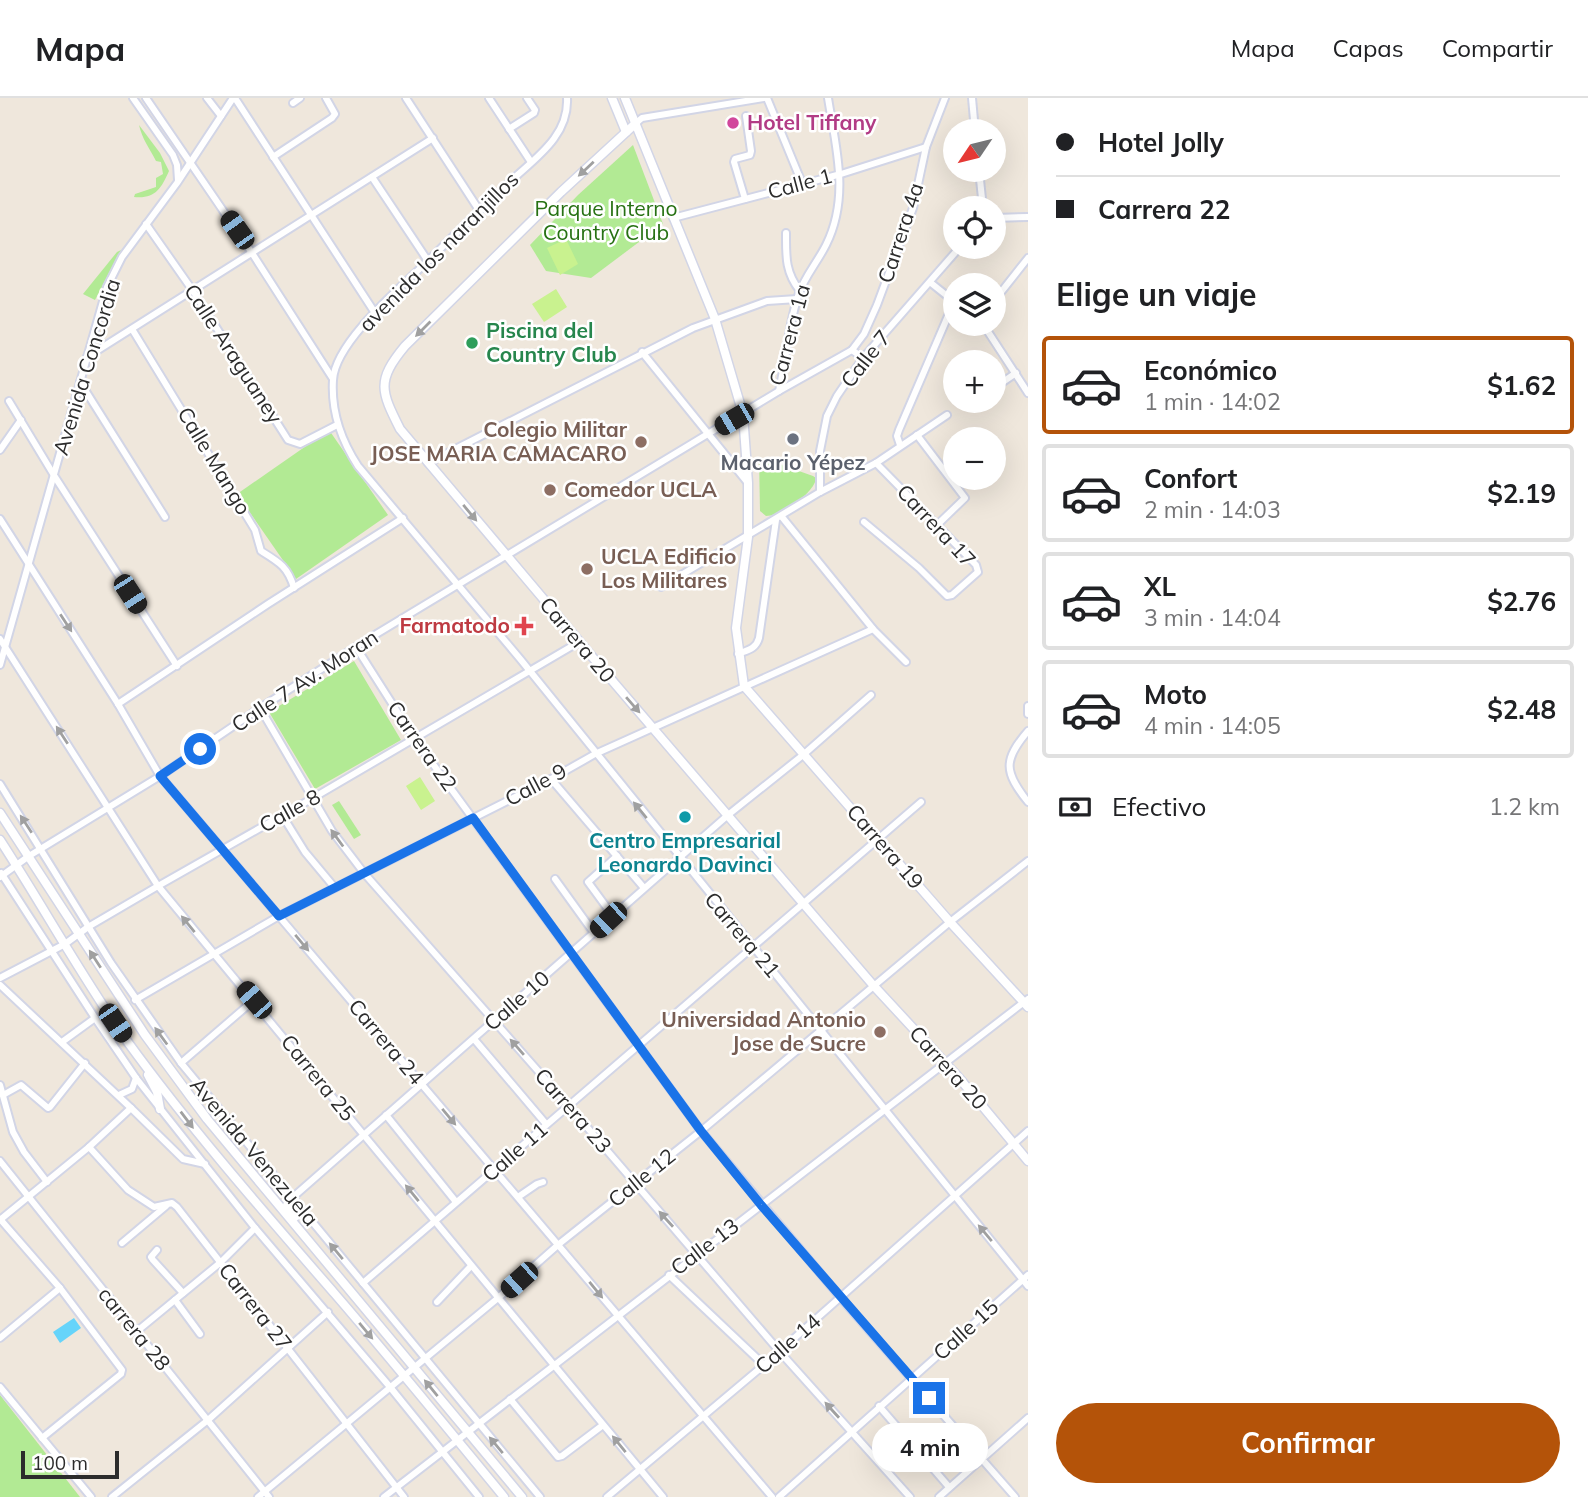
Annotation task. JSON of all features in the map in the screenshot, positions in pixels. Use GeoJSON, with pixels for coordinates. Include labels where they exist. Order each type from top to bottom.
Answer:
{"type":"FeatureCollection","features":[{"type":"Feature","properties":{"kind":"street"},"geometry":{"type":"LineString","coordinates":[[133,98],[173,155],[177,165],[177,183]]}},
{"type":"Feature","properties":{"kind":"street"},"geometry":{"type":"LineString","coordinates":[[146,98],[252,253],[333,379]]}},
{"type":"Feature","properties":{"kind":"street"},"geometry":{"type":"LineString","coordinates":[[207,98],[221,116]]}},
{"type":"Feature","properties":{"kind":"street"},"geometry":{"type":"LineString","coordinates":[[234,98],[375,313]]}},
{"type":"Feature","properties":{"kind":"street","name":"Avenida Concordia"},"geometry":{"type":"LineString","coordinates":[[0,664],[2,643],[29,566],[107,288],[122,257],[177,183],[234,98]]}},
{"type":"Feature","properties":{"kind":"street"},"geometry":{"type":"LineString","coordinates":[[293,103],[300,98]]}},
{"type":"Feature","properties":{"kind":"street"},"geometry":{"type":"LineString","coordinates":[[405,98],[479,210]]}},
{"type":"Feature","properties":{"kind":"street"},"geometry":{"type":"LineString","coordinates":[[489,98],[531,162]]}},
{"type":"Feature","properties":{"kind":"street"},"geometry":{"type":"LineString","coordinates":[[509,129],[534,113],[535,110],[527,98]]}},
{"type":"Feature","properties":{"kind":"street","name":"avenida los naranjillos"},"geometry":{"type":"LineString","coordinates":[[457,584],[358,466],[337,425],[333,379],[340,357],[375,313],[554,140],[564,121],[567,98]]}},
{"type":"Feature","properties":{"kind":"street"},"geometry":{"type":"LineString","coordinates":[[612,98],[626,132]]}},
{"type":"Feature","properties":{"kind":"street"},"geometry":{"type":"LineString","coordinates":[[625,98],[715,320],[743,414],[748,483],[748,537],[736,628],[744,687]]}},
{"type":"Feature","properties":{"kind":"street"},"geometry":{"type":"LineString","coordinates":[[636,123],[642,118],[765,98],[802,183]]}},
{"type":"Feature","properties":{"kind":"street","name":"Carrera 1a"},"geometry":{"type":"LineString","coordinates":[[505,555],[779,391],[797,299],[805,277],[826,245],[836,220],[841,174],[828,98]]}},
{"type":"Feature","properties":{"kind":"street","name":"Carrera 4a"},"geometry":{"type":"LineString","coordinates":[[852,349],[864,334],[877,304],[913,208],[926,146],[945,98]]}},
{"type":"Feature","properties":{"kind":"street"},"geometry":{"type":"LineString","coordinates":[[972,98],[974,119]]}},
{"type":"Feature","properties":{"kind":"street"},"geometry":{"type":"LineString","coordinates":[[273,157],[332,118],[335,114],[328,99]]}},
{"type":"Feature","properties":{"kind":"street"},"geometry":{"type":"LineString","coordinates":[[745,199],[734,162],[735,159],[750,155],[746,116]]}},
{"type":"Feature","properties":{"kind":"street","name":"Carrera 20"},"geometry":{"type":"LineString","coordinates":[[636,123],[405,346],[390,364],[383,386],[388,406],[400,429],[505,555],[873,985],[945,1063],[1028,1161]]}},
{"type":"Feature","properties":{"kind":"street"},"geometry":{"type":"LineString","coordinates":[[87,357],[433,138]]}},
{"type":"Feature","properties":{"kind":"street","name":"Calle 1"},"geometry":{"type":"LineString","coordinates":[[673,218],[841,174],[926,146]]}},
{"type":"Feature","properties":{"kind":"street"},"geometry":{"type":"LineString","coordinates":[[173,155],[191,163]]}},
{"type":"Feature","properties":{"kind":"street"},"geometry":{"type":"LineString","coordinates":[[372,177],[428,261]]}},
{"type":"Feature","properties":{"kind":"street"},"geometry":{"type":"LineString","coordinates":[[1006,218],[1028,217]]}},
{"type":"Feature","properties":{"kind":"street","name":"Calle Araguaney"},"geometry":{"type":"LineString","coordinates":[[146,224],[288,440],[300,444],[337,425]]}},
{"type":"Feature","properties":{"kind":"street"},"geometry":{"type":"LineString","coordinates":[[786,233],[786,264],[792,281],[800,291]]}},
{"type":"Feature","properties":{"kind":"street"},"geometry":{"type":"LineString","coordinates":[[1006,287],[1028,258]]}},
{"type":"Feature","properties":{"kind":"street","name":"Calle 7"},"geometry":{"type":"LineString","coordinates":[[820,492],[820,451],[827,416],[837,396],[863,358],[950,259]]}},
{"type":"Feature","properties":{"kind":"street"},"geometry":{"type":"LineString","coordinates":[[1016,275],[1028,271]]}},
{"type":"Feature","properties":{"kind":"street"},"geometry":{"type":"LineString","coordinates":[[931,283],[943,292]]}},
{"type":"Feature","properties":{"kind":"street"},"geometry":{"type":"LineString","coordinates":[[428,463],[642,352],[767,301],[797,299]]}},
{"type":"Feature","properties":{"kind":"street","name":"Calle Mango"},"geometry":{"type":"LineString","coordinates":[[132,329],[255,530],[261,551],[285,567],[294,588]]}},
{"type":"Feature","properties":{"kind":"street"},"geometry":{"type":"LineString","coordinates":[[900,445],[897,436],[899,430],[943,329]]}},
{"type":"Feature","properties":{"kind":"street"},"geometry":{"type":"LineString","coordinates":[[991,336],[1028,393]]}},
{"type":"Feature","properties":{"kind":"street"},"geometry":{"type":"LineString","coordinates":[[852,349],[863,358]]}},
{"type":"Feature","properties":{"kind":"street","name":"Calle 7"},"geometry":{"type":"LineString","coordinates":[[779,391],[852,349]]}},
{"type":"Feature","properties":{"kind":"street"},"geometry":{"type":"LineString","coordinates":[[642,352],[748,483]]}},
{"type":"Feature","properties":{"kind":"street"},"geometry":{"type":"LineString","coordinates":[[1006,379],[1016,373]]}},
{"type":"Feature","properties":{"kind":"street"},"geometry":{"type":"LineString","coordinates":[[80,382],[166,517]]}},
{"type":"Feature","properties":{"kind":"street"},"geometry":{"type":"LineString","coordinates":[[9,401],[54,477],[177,666]]}},
{"type":"Feature","properties":{"kind":"street"},"geometry":{"type":"LineString","coordinates":[[661,587],[820,492],[876,463],[947,415]]}},
{"type":"Feature","properties":{"kind":"street"},"geometry":{"type":"LineString","coordinates":[[0,450],[21,420]]}},
{"type":"Feature","properties":{"kind":"street"},"geometry":{"type":"LineString","coordinates":[[917,435],[965,498],[937,525]]}},
{"type":"Feature","properties":{"kind":"street","name":"Carrera 17"},"geometry":{"type":"LineString","coordinates":[[864,522],[919,568],[947,596],[978,572],[979,568],[876,463]]}},
{"type":"Feature","properties":{"kind":"street"},"geometry":{"type":"LineString","coordinates":[[118,704],[403,518]]}},
{"type":"Feature","properties":{"kind":"street"},"geometry":{"type":"LineString","coordinates":[[779,518],[873,629],[906,662]]}},
{"type":"Feature","properties":{"kind":"street"},"geometry":{"type":"LineString","coordinates":[[738,654],[757,645],[779,518]]}},
{"type":"Feature","properties":{"kind":"street","name":"Carrera 24"},"geometry":{"type":"LineString","coordinates":[[0,519],[118,704],[160,776],[772,1497]]}},
{"type":"Feature","properties":{"kind":"street","name":"Calle 7 Av. Moran"},"geometry":{"type":"LineString","coordinates":[[1,874],[160,776],[260,708],[505,555]]}},
{"type":"Feature","properties":{"kind":"street","name":"Carrera 21"},"geometry":{"type":"LineString","coordinates":[[457,584],[679,859],[821,1029],[954,1197],[1025,1277],[1028,1286]]}},
{"type":"Feature","properties":{"kind":"street","name":"Calle 9"},"geometry":{"type":"LineString","coordinates":[[135,1000],[279,916],[551,779],[594,754],[873,629]]}},
{"type":"Feature","properties":{"kind":"street","name":"Calle 8"},"geometry":{"type":"LineString","coordinates":[[0,978],[65,944],[88,927],[313,799],[579,642]]}},
{"type":"Feature","properties":{"kind":"street","name":"Carrera 25"},"geometry":{"type":"LineString","coordinates":[[2,643],[158,886],[663,1497]]}},
{"type":"Feature","properties":{"kind":"street","name":"Carrera 22"},"geometry":{"type":"LineString","coordinates":[[356,647],[414,738],[701,1131],[761,1205],[1015,1497]]}},
{"type":"Feature","properties":{"kind":"street","name":"Carrera 19"},"geometry":{"type":"LineString","coordinates":[[744,687],[950,922],[1027,1003]]}},
{"type":"Feature","properties":{"kind":"street","name":"Calle 10"},"geometry":{"type":"LineString","coordinates":[[292,1198],[728,815],[803,755],[871,695]]}},
{"type":"Feature","properties":{"kind":"street"},"geometry":{"type":"LineString","coordinates":[[1028,706],[1028,713]]}},
{"type":"Feature","properties":{"kind":"street","name":"Carrera 23"},"geometry":{"type":"LineString","coordinates":[[260,708],[332,831],[364,873],[698,1254],[780,1352],[910,1497]]}},
{"type":"Feature","properties":{"kind":"street"},"geometry":{"type":"LineString","coordinates":[[1028,732],[1009,758],[1012,778],[1028,802]]}},
{"type":"Feature","properties":{"kind":"street"},"geometry":{"type":"LineString","coordinates":[[551,779],[644,888]]}},
{"type":"Feature","properties":{"kind":"street","name":"Avenida Venezuela"},"geometry":{"type":"LineString","coordinates":[[0,784],[135,1000],[181,1063],[541,1497]]}},
{"type":"Feature","properties":{"kind":"street","name":"Calle 11"},"geometry":{"type":"LineString","coordinates":[[363,1283],[921,802]]}},
{"type":"Feature","properties":{"kind":"street","name":"Avenida Venezuela"},"geometry":{"type":"LineString","coordinates":[[0,813],[145,1035],[207,1119],[522,1497]]}},
{"type":"Feature","properties":{"kind":"street"},"geometry":{"type":"LineString","coordinates":[[282,815],[304,852],[335,888]]}},
{"type":"Feature","properties":{"kind":"street","name":"Avenida Venezuela"},"geometry":{"type":"LineString","coordinates":[[0,840],[93,991],[139,1056],[229,1172],[404,1376],[503,1497]]}},
{"type":"Feature","properties":{"kind":"street"},"geometry":{"type":"LineString","coordinates":[[613,915],[588,881],[617,856]]}},
{"type":"Feature","properties":{"kind":"street","name":"Calle 12"},"geometry":{"type":"LineString","coordinates":[[258,1497],[267,1494],[346,1423],[559,1244],[701,1131],[873,985],[1028,861]]}},
{"type":"Feature","properties":{"kind":"street","name":"Avenida Venezuela"},"geometry":{"type":"LineString","coordinates":[[1,874],[136,1078],[255,1228],[328,1312],[479,1497]]}},
{"type":"Feature","properties":{"kind":"street"},"geometry":{"type":"LineString","coordinates":[[555,880],[594,933]]}},
{"type":"Feature","properties":{"kind":"street"},"geometry":{"type":"LineString","coordinates":[[0,985],[119,1095],[183,1159],[205,1164]]}},
{"type":"Feature","properties":{"kind":"street"},"geometry":{"type":"LineString","coordinates":[[181,1063],[254,1000]]}},
{"type":"Feature","properties":{"kind":"street","name":"Calle 13"},"geometry":{"type":"LineString","coordinates":[[384,1497],[885,1108],[1027,1003]]}},
{"type":"Feature","properties":{"kind":"street"},"geometry":{"type":"LineString","coordinates":[[62,1042],[95,1018]]}},
{"type":"Feature","properties":{"kind":"street"},"geometry":{"type":"LineString","coordinates":[[474,1039],[547,1124]]}},
{"type":"Feature","properties":{"kind":"street"},"geometry":{"type":"LineString","coordinates":[[139,1056],[157,1092],[160,1109]]}},
{"type":"Feature","properties":{"kind":"street"},"geometry":{"type":"LineString","coordinates":[[3,1095],[20,1084],[48,1108],[85,1063]]}},
{"type":"Feature","properties":{"kind":"street"},"geometry":{"type":"LineString","coordinates":[[119,1095],[132,1089],[136,1078]]}},
{"type":"Feature","properties":{"kind":"street"},"geometry":{"type":"LineString","coordinates":[[0,1085],[13,1132],[24,1152],[47,1182]]}},
{"type":"Feature","properties":{"kind":"street"},"geometry":{"type":"LineString","coordinates":[[42,1438],[121,1374],[121,1367],[60,1288],[0,1219],[89,1147],[129,1105]]}},
{"type":"Feature","properties":{"kind":"street"},"geometry":{"type":"LineString","coordinates":[[386,1115],[456,1202]]}},
{"type":"Feature","properties":{"kind":"street","name":"Calle 14"},"geometry":{"type":"LineString","coordinates":[[607,1497],[764,1366],[1028,1131]]}},
{"type":"Feature","properties":{"kind":"street","name":"Carrera 27"},"geometry":{"type":"LineString","coordinates":[[89,1147],[134,1195],[152,1207],[168,1204],[177,1207],[404,1497]]}},
{"type":"Feature","properties":{"kind":"street","name":"carrera 28"},"geometry":{"type":"LineString","coordinates":[[0,1161],[267,1494]]}},
{"type":"Feature","properties":{"kind":"street"},"geometry":{"type":"LineString","coordinates":[[518,1197],[543,1182]]}},
{"type":"Feature","properties":{"kind":"street"},"geometry":{"type":"LineString","coordinates":[[292,1198],[287,1202],[288,1208],[302,1228],[303,1236]]}},
{"type":"Feature","properties":{"kind":"street"},"geometry":{"type":"LineString","coordinates":[[122,1243],[168,1204]]}},
{"type":"Feature","properties":{"kind":"street"},"geometry":{"type":"LineString","coordinates":[[136,1332],[221,1262],[255,1228]]}},
{"type":"Feature","properties":{"kind":"street"},"geometry":{"type":"LineString","coordinates":[[157,1250],[151,1257],[153,1261],[183,1293]]}},
{"type":"Feature","properties":{"kind":"street"},"geometry":{"type":"LineString","coordinates":[[437,1302],[471,1266]]}},
{"type":"Feature","properties":{"kind":"street"},"geometry":{"type":"LineString","coordinates":[[668,1275],[764,1366]]}},
{"type":"Feature","properties":{"kind":"street","name":"Calle 15"},"geometry":{"type":"LineString","coordinates":[[779,1497],[1025,1277]]}},
{"type":"Feature","properties":{"kind":"street"},"geometry":{"type":"LineString","coordinates":[[0,1338],[60,1288]]}},
{"type":"Feature","properties":{"kind":"street"},"geometry":{"type":"LineString","coordinates":[[175,1300],[200,1334]]}},
{"type":"Feature","properties":{"kind":"street"},"geometry":{"type":"LineString","coordinates":[[112,1497],[208,1420],[328,1312]]}},
{"type":"Feature","properties":{"kind":"street"},"geometry":{"type":"LineString","coordinates":[[0,1387],[91,1497]]}},
{"type":"Feature","properties":{"kind":"street"},"geometry":{"type":"LineString","coordinates":[[510,1399],[558,1457],[603,1425]]}},
{"type":"Feature","properties":{"kind":"street"},"geometry":{"type":"LineString","coordinates":[[879,1406],[949,1487]]}},
{"type":"Feature","properties":{"kind":"street"},"geometry":{"type":"LineString","coordinates":[[939,1497],[1028,1418]]}},
{"type":"Feature","properties":{"kind":"green space"},"geometry":{"type":"Polygon","coordinates":[[[139,125],[160,153],[169,171],[156,192],[134,197],[135,194],[156,187],[156,178],[163,174],[161,162],[156,161],[139,125]]]}},
{"type":"Feature","properties":{"kind":"green space","name":"Parque Interno Country Club"},"geometry":{"type":"Polygon","coordinates":[[[633,145],[663,224],[591,278],[546,271],[530,245],[578,195],[633,145]]]}},
{"type":"Feature","properties":{"kind":"green space"},"geometry":{"type":"Polygon","coordinates":[[[566,239],[578,264],[560,275],[547,248],[566,239]]]}},
{"type":"Feature","properties":{"kind":"green space"},"geometry":{"type":"Polygon","coordinates":[[[121,250],[95,300],[83,294],[117,252],[121,250]]]}},
{"type":"Feature","properties":{"kind":"green space"},"geometry":{"type":"Polygon","coordinates":[[[556,289],[567,307],[544,322],[532,304],[556,289]]]}},
{"type":"Feature","properties":{"kind":"green space"},"geometry":{"type":"Polygon","coordinates":[[[329,430],[388,515],[296,579],[237,494],[329,430]]]}},
{"type":"Feature","properties":{"kind":"green space"},"geometry":{"type":"Polygon","coordinates":[[[759,457],[813,476],[816,478],[814,484],[796,503],[766,516],[760,511],[759,457]]]}},
{"type":"Feature","properties":{"kind":"green space"},"geometry":{"type":"Polygon","coordinates":[[[354,661],[401,740],[315,789],[269,712],[354,661]]]}},
{"type":"Feature","properties":{"kind":"green space"},"geometry":{"type":"Polygon","coordinates":[[[420,777],[435,801],[421,810],[406,786],[420,777]]]}},
{"type":"Feature","properties":{"kind":"green space"},"geometry":{"type":"Polygon","coordinates":[[[339,801],[361,835],[354,839],[332,805],[339,801]]]}},
{"type":"Feature","properties":{"kind":"green space"},"geometry":{"type":"Polygon","coordinates":[[[0,1395],[80,1497],[0,1497],[0,1395]]]}},
{"type":"Feature","properties":{"kind":"water"},"geometry":{"type":"Polygon","coordinates":[[[74,1318],[81,1328],[60,1343],[53,1332],[74,1318]]]}},
{"type":"Feature","properties":{"kind":"place","name":"Hotel Tiffany"},"geometry":{"type":"Point","coordinates":[733,123]}},
{"type":"Feature","properties":{"kind":"place","name":"Piscina del Country Club"},"geometry":{"type":"Point","coordinates":[472,343]}},
{"type":"Feature","properties":{"kind":"place","name":"Macario Yépez"},"geometry":{"type":"Point","coordinates":[793,439]}},
{"type":"Feature","properties":{"kind":"place","name":"Colegio Militar JOSE MARIA CAMACARO"},"geometry":{"type":"Point","coordinates":[641,442]}},
{"type":"Feature","properties":{"kind":"place","name":"Comedor UCLA"},"geometry":{"type":"Point","coordinates":[550,490]}},
{"type":"Feature","properties":{"kind":"place","name":"UCLA Edificio Los Militares"},"geometry":{"type":"Point","coordinates":[587,569]}},
{"type":"Feature","properties":{"kind":"place","name":"Farmatodo"},"geometry":{"type":"Point","coordinates":[524,626]}},
{"type":"Feature","properties":{"kind":"place","name":"Centro Empresarial Leonardo Davinci"},"geometry":{"type":"Point","coordinates":[685,817]}},
{"type":"Feature","properties":{"kind":"place","name":"Universidad Antonio Jose de Sucre"},"geometry":{"type":"Point","coordinates":[880,1032]}},
{"type":"Feature","properties":{"kind":"route"},"geometry":{"type":"LineString","coordinates":[[200,749],[160,776],[279,916],[473,818],[701,1131],[761,1205],[929,1398]]}}]}
